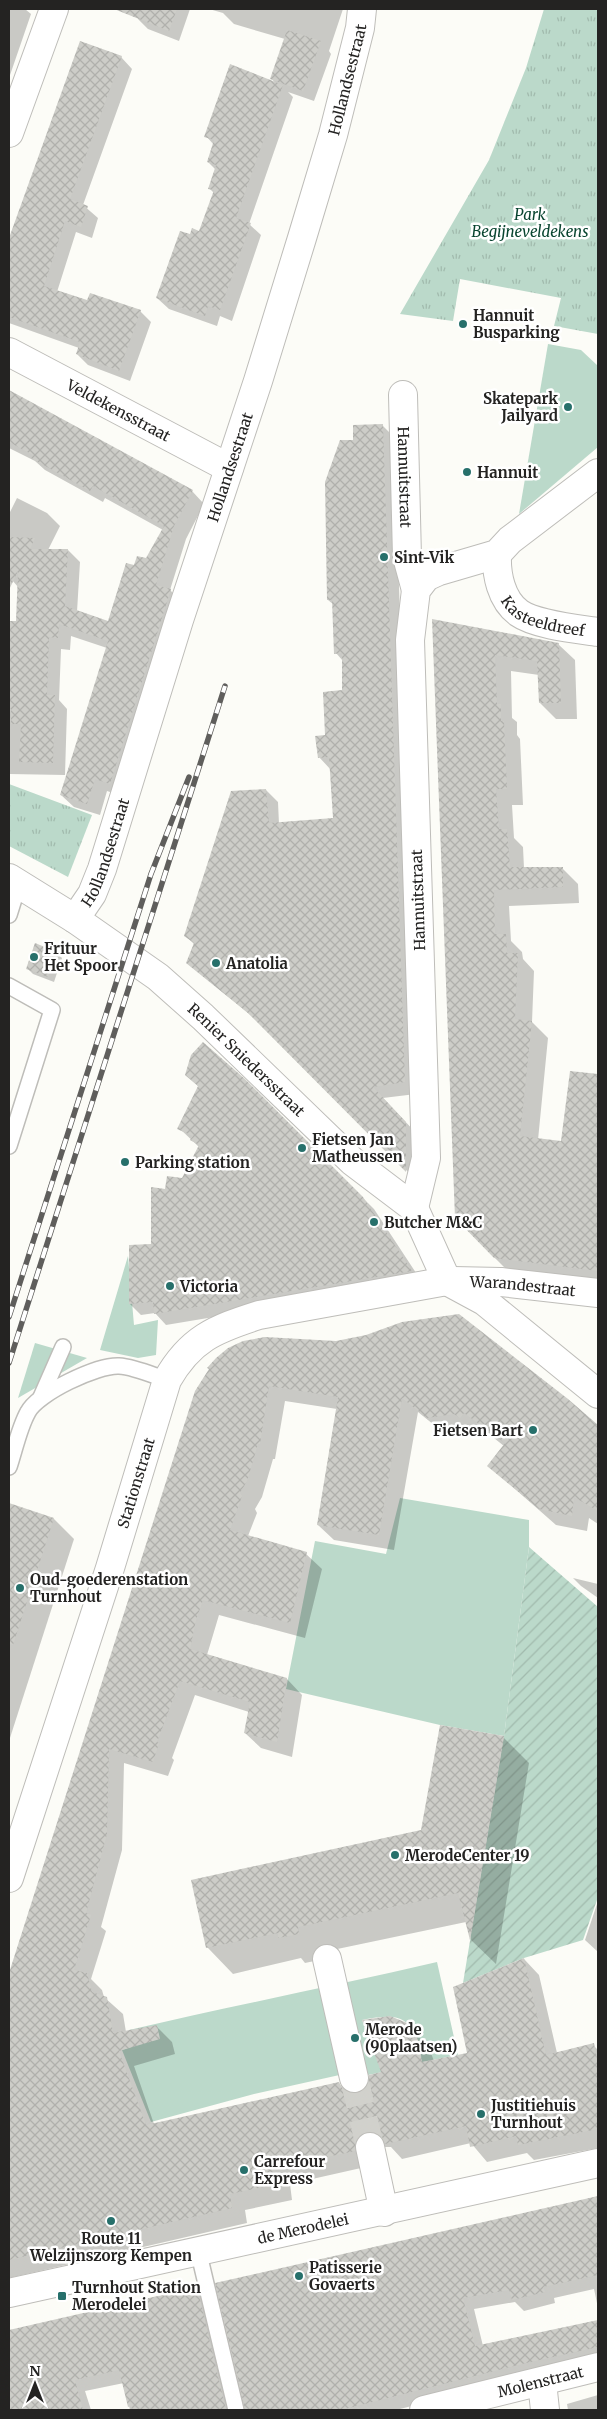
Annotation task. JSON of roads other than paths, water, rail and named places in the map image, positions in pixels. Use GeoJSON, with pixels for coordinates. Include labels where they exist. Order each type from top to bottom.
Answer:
{"type":"FeatureCollection","features":[{"type":"Feature","properties":{"kind":"street"},"geometry":{"type":"LineString","coordinates":[[9,133],[54,9]]}},
{"type":"Feature","properties":{"kind":"street","name":"Hollandsestraat"},"geometry":{"type":"LineString","coordinates":[[75,919],[92,894],[102,870],[179,620],[258,381],[333,135],[360,28],[362,9]]}},
{"type":"Feature","properties":{"kind":"street","name":"Veldekensstraat"},"geometry":{"type":"LineString","coordinates":[[9,352],[229,468]]}},
{"type":"Feature","properties":{"kind":"street","name":"Hannuitstraat"},"geometry":{"type":"LineString","coordinates":[[402,395],[408,557],[416,590],[410,640],[426,1158],[414,1208]]}},
{"type":"Feature","properties":{"kind":"street"},"geometry":{"type":"LineString","coordinates":[[416,590],[426,577],[438,571],[497,554],[510,540],[598,473]]}},
{"type":"Feature","properties":{"kind":"street","name":"Kasteeldreef"},"geometry":{"type":"LineString","coordinates":[[497,554],[496,569],[501,585],[507,599],[520,613],[538,620],[598,632]]}},
{"type":"Feature","properties":{"kind":"street","name":"Renier Sniedersstraat"},"geometry":{"type":"LineString","coordinates":[[14,881],[75,919],[158,977],[203,1017],[352,1161],[414,1208],[447,1281]]}},
{"type":"Feature","properties":{"kind":"street"},"geometry":{"type":"LineString","coordinates":[[447,1281],[466,1290],[496,1310],[598,1394]]}},
{"type":"Feature","properties":{"kind":"street","name":"Warandestraat"},"geometry":{"type":"LineString","coordinates":[[447,1281],[501,1282],[598,1293]]}},
{"type":"Feature","properties":{"kind":"street","name":"Stationstraat"},"geometry":{"type":"LineString","coordinates":[[9,1878],[110,1568],[167,1380],[177,1362],[194,1344],[214,1331],[230,1324],[283,1310],[447,1281]]}},
{"type":"Feature","properties":{"kind":"street"},"geometry":{"type":"LineString","coordinates":[[327,1959],[354,2078]]}},
{"type":"Feature","properties":{"kind":"street"},"geometry":{"type":"LineString","coordinates":[[370,2147],[384,2212]]}},
{"type":"Feature","properties":{"kind":"street","name":"de Merodelei"},"geometry":{"type":"LineString","coordinates":[[9,2293],[198,2250],[384,2212],[598,2163]]}},
{"type":"Feature","properties":{"kind":"street","name":"Molenstraat"},"geometry":{"type":"LineString","coordinates":[[424,2410],[598,2367]]}},
{"type":"Feature","properties":{"kind":"street"},"geometry":{"type":"LineString","coordinates":[[542,2382],[544,2410]]}},
{"type":"Feature","properties":{"kind":"lane"},"geometry":{"type":"LineString","coordinates":[[9,915],[14,881]]}},
{"type":"Feature","properties":{"kind":"lane"},"geometry":{"type":"LineString","coordinates":[[9,986],[52,1010],[9,1146]]}},
{"type":"Feature","properties":{"kind":"lane"},"geometry":{"type":"LineString","coordinates":[[9,1467],[28,1412],[41,1397],[63,1347]]}},
{"type":"Feature","properties":{"kind":"lane"},"geometry":{"type":"LineString","coordinates":[[41,1397],[97,1370],[113,1366],[129,1368],[167,1380]]}},
{"type":"Feature","properties":{"kind":"lane"},"geometry":{"type":"LineString","coordinates":[[198,2250],[236,2410]]}},
{"type":"Feature","properties":{"kind":"tunnel"},"geometry":{"type":"LineString","coordinates":[[354,2078],[370,2147]]}},
{"type":"Feature","properties":{"kind":"railway"},"geometry":{"type":"LineString","coordinates":[[9,1363],[225,686]]}},
{"type":"Feature","properties":{"kind":"railway"},"geometry":{"type":"LineString","coordinates":[[9,1317],[151,874],[189,777]]}},
{"type":"Feature","properties":{"kind":"place","name":"Hannuit Busparking"},"geometry":{"type":"Point","coordinates":[463,324]}},
{"type":"Feature","properties":{"kind":"place","name":"Skatepark Jailyard"},"geometry":{"type":"Point","coordinates":[568,407]}},
{"type":"Feature","properties":{"kind":"place","name":"Hannuit"},"geometry":{"type":"Point","coordinates":[467,472]}},
{"type":"Feature","properties":{"kind":"place","name":"Sint-Vik"},"geometry":{"type":"Point","coordinates":[384,557]}},
{"type":"Feature","properties":{"kind":"place","name":"Frituur Het Spoor"},"geometry":{"type":"Point","coordinates":[34,957]}},
{"type":"Feature","properties":{"kind":"place","name":"Anatolia"},"geometry":{"type":"Point","coordinates":[216,963]}},
{"type":"Feature","properties":{"kind":"place","name":"Fietsen Jan Matheussen"},"geometry":{"type":"Point","coordinates":[302,1148]}},
{"type":"Feature","properties":{"kind":"place","name":"Parking station"},"geometry":{"type":"Point","coordinates":[125,1162]}},
{"type":"Feature","properties":{"kind":"place","name":"Butcher M&C"},"geometry":{"type":"Point","coordinates":[374,1222]}},
{"type":"Feature","properties":{"kind":"place","name":"Victoria"},"geometry":{"type":"Point","coordinates":[170,1286]}},
{"type":"Feature","properties":{"kind":"place","name":"Fietsen Bart"},"geometry":{"type":"Point","coordinates":[533,1430]}},
{"type":"Feature","properties":{"kind":"place","name":"Oud-goederenstation Turnhout"},"geometry":{"type":"Point","coordinates":[20,1588]}},
{"type":"Feature","properties":{"kind":"place","name":"MerodeCenter 19"},"geometry":{"type":"Point","coordinates":[395,1855]}},
{"type":"Feature","properties":{"kind":"place","name":"Merode (90plaatsen)"},"geometry":{"type":"Point","coordinates":[355,2038]}},
{"type":"Feature","properties":{"kind":"place","name":"Justitiehuis Turnhout"},"geometry":{"type":"Point","coordinates":[481,2114]}},
{"type":"Feature","properties":{"kind":"place","name":"Carrefour Express"},"geometry":{"type":"Point","coordinates":[244,2170]}},
{"type":"Feature","properties":{"kind":"place","name":"Route 11 Welzijnszorg Kempen"},"geometry":{"type":"Point","coordinates":[111,2221]}},
{"type":"Feature","properties":{"kind":"place","name":"Patisserie Govaerts"},"geometry":{"type":"Point","coordinates":[299,2276]}},
{"type":"Feature","properties":{"kind":"place","name":"Turnhout Station Merodelei"},"geometry":{"type":"Point","coordinates":[62,2296]}},
{"type":"Feature","properties":{"kind":"park label","name":"Park Begijneveldekens"},"geometry":{"type":"Point","coordinates":[530,222]}}]}
